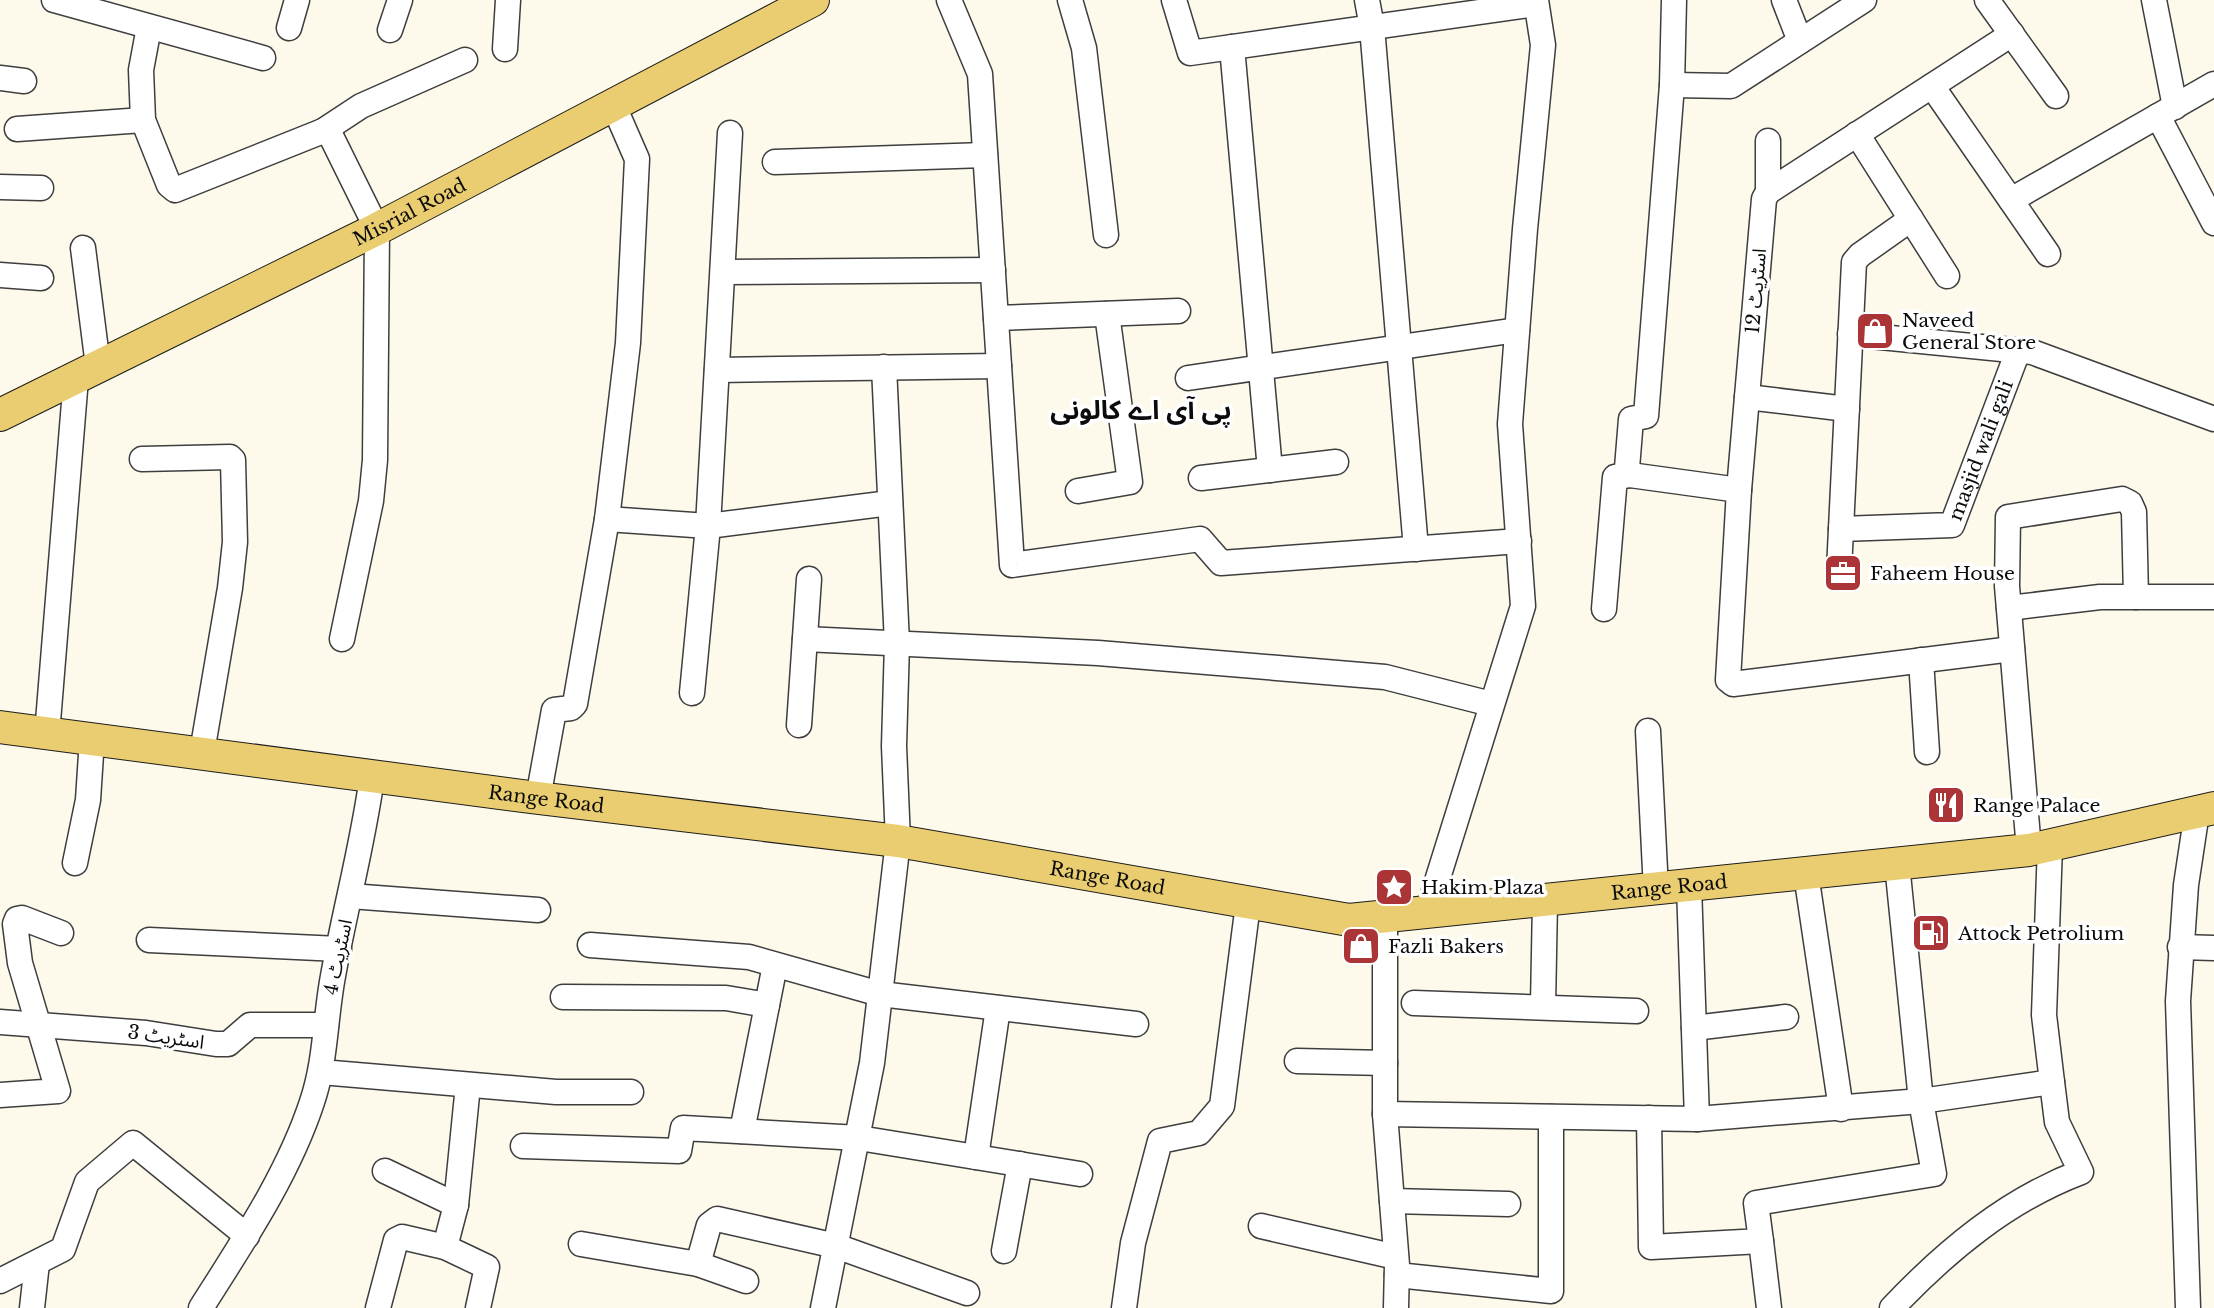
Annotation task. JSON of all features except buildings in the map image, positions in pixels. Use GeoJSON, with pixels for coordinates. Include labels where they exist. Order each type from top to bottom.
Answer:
{"type":"FeatureCollection","features":[{"type":"Feature","properties":{"kind":"main road","name":"Misrial Road"},"geometry":{"type":"LineString","coordinates":[[0,415],[377,229],[813,0]]}},
{"type":"Feature","properties":{"kind":"main road","name":"Range Road"},"geometry":{"type":"LineString","coordinates":[[0,727],[202,752],[372,777],[898,841],[1349,920],[2039,848],[2206,810]]}},
{"type":"Feature","properties":{"kind":"street"},"geometry":{"type":"LineString","coordinates":[[54,0],[263,58]]}},
{"type":"Feature","properties":{"kind":"street"},"geometry":{"type":"LineString","coordinates":[[289,28],[297,0]]}},
{"type":"Feature","properties":{"kind":"street"},"geometry":{"type":"LineString","coordinates":[[390,30],[400,0]]}},
{"type":"Feature","properties":{"kind":"street"},"geometry":{"type":"LineString","coordinates":[[505,48],[508,0]]}},
{"type":"Feature","properties":{"kind":"street"},"geometry":{"type":"LineString","coordinates":[[949,0],[980,74],[1012,565],[1200,539],[1221,563],[1519,541]]}},
{"type":"Feature","properties":{"kind":"street"},"geometry":{"type":"LineString","coordinates":[[1070,0],[1084,48],[1106,235]]}},
{"type":"Feature","properties":{"kind":"street"},"geometry":{"type":"LineString","coordinates":[[1174,0],[1190,53],[1536,2],[1543,45],[1510,424],[1523,606],[1427,913]]}},
{"type":"Feature","properties":{"kind":"street"},"geometry":{"type":"LineString","coordinates":[[1367,0],[1372,27],[1416,549]]}},
{"type":"Feature","properties":{"kind":"street"},"geometry":{"type":"LineString","coordinates":[[1630,475],[1627,468],[1631,419],[1646,416],[1672,85],[1674,0]]}},
{"type":"Feature","properties":{"kind":"street"},"geometry":{"type":"LineString","coordinates":[[1784,0],[1800,41]]}},
{"type":"Feature","properties":{"kind":"street"},"geometry":{"type":"LineString","coordinates":[[1672,85],[1731,86],[1864,0]]}},
{"type":"Feature","properties":{"kind":"street"},"geometry":{"type":"LineString","coordinates":[[1987,0],[2056,96]]}},
{"type":"Feature","properties":{"kind":"street"},"geometry":{"type":"LineString","coordinates":[[2154,0],[2167,112],[2214,223]]}},
{"type":"Feature","properties":{"kind":"street"},"geometry":{"type":"LineString","coordinates":[[149,27],[141,70],[143,120],[169,185],[175,190],[323,131],[361,106],[465,60]]}},
{"type":"Feature","properties":{"kind":"street"},"geometry":{"type":"LineString","coordinates":[[1768,192],[2012,34]]}},
{"type":"Feature","properties":{"kind":"street"},"geometry":{"type":"LineString","coordinates":[[1232,47],[1270,470]]}},
{"type":"Feature","properties":{"kind":"street"},"geometry":{"type":"LineString","coordinates":[[2011,200],[2214,84]]}},
{"type":"Feature","properties":{"kind":"street"},"geometry":{"type":"LineString","coordinates":[[1932,86],[2048,254]]}},
{"type":"Feature","properties":{"kind":"street"},"geometry":{"type":"LineString","coordinates":[[538,798],[553,713],[571,708],[575,704],[607,519],[628,343],[637,159],[613,104]]}},
{"type":"Feature","properties":{"kind":"street"},"geometry":{"type":"LineString","coordinates":[[17,129],[143,120]]}},
{"type":"Feature","properties":{"kind":"street"},"geometry":{"type":"LineString","coordinates":[[323,131],[330,134],[377,229],[374,460],[371,500],[342,639]]}},
{"type":"Feature","properties":{"kind":"street"},"geometry":{"type":"LineString","coordinates":[[692,693],[708,526],[730,133]]}},
{"type":"Feature","properties":{"kind":"street"},"geometry":{"type":"LineString","coordinates":[[1857,134],[1947,276]]}},
{"type":"Feature","properties":{"kind":"street","name":"اسٹریٹ 12"},"geometry":{"type":"LineString","coordinates":[[1768,141],[1768,192],[1764,199],[1739,490],[1728,680],[1733,684],[1921,660]]}},
{"type":"Feature","properties":{"kind":"street"},"geometry":{"type":"LineString","coordinates":[[775,162],[985,155]]}},
{"type":"Feature","properties":{"kind":"street"},"geometry":{"type":"LineString","coordinates":[[0,187],[41,188]]}},
{"type":"Feature","properties":{"kind":"street"},"geometry":{"type":"LineString","coordinates":[[1839,570],[1854,262],[1911,219]]}},
{"type":"Feature","properties":{"kind":"street"},"geometry":{"type":"LineString","coordinates":[[47,734],[87,372],[83,248]]}},
{"type":"Feature","properties":{"kind":"street"},"geometry":{"type":"LineString","coordinates":[[724,272],[993,270]]}},
{"type":"Feature","properties":{"kind":"street"},"geometry":{"type":"LineString","coordinates":[[0,275],[41,278]]}},
{"type":"Feature","properties":{"kind":"street"},"geometry":{"type":"LineString","coordinates":[[996,318],[1178,312]]}},
{"type":"Feature","properties":{"kind":"street"},"geometry":{"type":"LineString","coordinates":[[1078,491],[1130,482],[1107,314]]}},
{"type":"Feature","properties":{"kind":"street"},"geometry":{"type":"LineString","coordinates":[[1188,378],[1517,330]]}},
{"type":"Feature","properties":{"kind":"street"},"geometry":{"type":"LineString","coordinates":[[1850,334],[2032,352],[2214,419]]}},
{"type":"Feature","properties":{"kind":"street","name":"masjid wali gali"},"geometry":{"type":"LineString","coordinates":[[1841,529],[1952,525],[2018,351]]}},
{"type":"Feature","properties":{"kind":"street"},"geometry":{"type":"LineString","coordinates":[[717,370],[999,366]]}},
{"type":"Feature","properties":{"kind":"street"},"geometry":{"type":"LineString","coordinates":[[823,1308],[859,1138],[898,841],[894,746],[897,643],[884,367]]}},
{"type":"Feature","properties":{"kind":"street"},"geometry":{"type":"LineString","coordinates":[[1747,397],[1846,410]]}},
{"type":"Feature","properties":{"kind":"street"},"geometry":{"type":"LineString","coordinates":[[142,459],[230,457],[233,460],[234,554],[202,752]]}},
{"type":"Feature","properties":{"kind":"street"},"geometry":{"type":"LineString","coordinates":[[1201,478],[1336,462]]}},
{"type":"Feature","properties":{"kind":"street"},"geometry":{"type":"LineString","coordinates":[[1604,609],[1613,483],[1618,474],[1739,490]]}},
{"type":"Feature","properties":{"kind":"street"},"geometry":{"type":"LineString","coordinates":[[1892,1308],[1918,1280],[2005,1208],[2044,1186],[2081,1172],[2057,1122],[2044,1015],[2039,848],[2012,649],[2008,517],[2122,499],[2130,503],[2133,512],[2136,597]]}},
{"type":"Feature","properties":{"kind":"street"},"geometry":{"type":"LineString","coordinates":[[607,519],[708,526],[890,503]]}},
{"type":"Feature","properties":{"kind":"street"},"geometry":{"type":"LineString","coordinates":[[799,725],[809,579]]}},
{"type":"Feature","properties":{"kind":"street"},"geometry":{"type":"LineString","coordinates":[[2009,608],[2100,597],[2214,597]]}},
{"type":"Feature","properties":{"kind":"street"},"geometry":{"type":"LineString","coordinates":[[805,639],[1098,653],[1385,677],[1491,704]]}},
{"type":"Feature","properties":{"kind":"street"},"geometry":{"type":"LineString","coordinates":[[1927,752],[1921,660],[2012,649]]}},
{"type":"Feature","properties":{"kind":"street"},"geometry":{"type":"LineString","coordinates":[[1648,731],[1656,890]]}},
{"type":"Feature","properties":{"kind":"street"},"geometry":{"type":"LineString","coordinates":[[75,863],[88,800],[92,739]]}},
{"type":"Feature","properties":{"kind":"street","name":"اسٹریٹ 4"},"geometry":{"type":"LineString","coordinates":[[206,1306],[247,1236],[300,1135],[321,1072],[339,949],[372,777]]}},
{"type":"Feature","properties":{"kind":"street"},"geometry":{"type":"LineString","coordinates":[[2188,1308],[2178,1080],[2180,947],[2206,810]]}},
{"type":"Feature","properties":{"kind":"street"},"geometry":{"type":"LineString","coordinates":[[1769,1308],[1756,1203],[1934,1174],[1922,1101],[1897,864]]}},
{"type":"Feature","properties":{"kind":"street"},"geometry":{"type":"LineString","coordinates":[[1807,874],[1841,1110]]}},
{"type":"Feature","properties":{"kind":"street"},"geometry":{"type":"LineString","coordinates":[[1689,886],[1697,1119]]}},
{"type":"Feature","properties":{"kind":"street"},"geometry":{"type":"LineString","coordinates":[[350,896],[538,910]]}},
{"type":"Feature","properties":{"kind":"street"},"geometry":{"type":"LineString","coordinates":[[1543,1006],[1545,901]]}},
{"type":"Feature","properties":{"kind":"street"},"geometry":{"type":"LineString","coordinates":[[1124,1308],[1133,1243],[1160,1141],[1199,1133],[1222,1105],[1248,904]]}},
{"type":"Feature","properties":{"kind":"street"},"geometry":{"type":"LineString","coordinates":[[1385,917],[1385,1114],[1396,1266],[1396,1308]]}},
{"type":"Feature","properties":{"kind":"street"},"geometry":{"type":"LineString","coordinates":[[0,1095],[58,1091],[20,963],[15,924],[17,919],[22,918],[61,933]]}},
{"type":"Feature","properties":{"kind":"street"},"geometry":{"type":"LineString","coordinates":[[149,940],[339,949]]}},
{"type":"Feature","properties":{"kind":"street"},"geometry":{"type":"LineString","coordinates":[[590,945],[750,957],[880,994],[1136,1024]]}},
{"type":"Feature","properties":{"kind":"street"},"geometry":{"type":"LineString","coordinates":[[2180,947],[2214,948]]}},
{"type":"Feature","properties":{"kind":"street"},"geometry":{"type":"LineString","coordinates":[[742,1131],[775,965]]}},
{"type":"Feature","properties":{"kind":"street"},"geometry":{"type":"LineString","coordinates":[[563,997],[726,998],[767,1005]]}},
{"type":"Feature","properties":{"kind":"street"},"geometry":{"type":"LineString","coordinates":[[1414,1003],[1636,1011]]}},
{"type":"Feature","properties":{"kind":"street"},"geometry":{"type":"LineString","coordinates":[[976,1157],[998,1008]]}},
{"type":"Feature","properties":{"kind":"street"},"geometry":{"type":"LineString","coordinates":[[1694,1028],[1786,1017]]}},
{"type":"Feature","properties":{"kind":"street","name":"اسٹریٹ 3"},"geometry":{"type":"LineString","coordinates":[[0,1022],[146,1033],[216,1044],[228,1044],[250,1025],[326,1025]]}},
{"type":"Feature","properties":{"kind":"street"},"geometry":{"type":"LineString","coordinates":[[1297,1061],[1385,1063]]}},
{"type":"Feature","properties":{"kind":"street"},"geometry":{"type":"LineString","coordinates":[[321,1072],[556,1092],[631,1092]]}},
{"type":"Feature","properties":{"kind":"street"},"geometry":{"type":"LineString","coordinates":[[1385,1114],[1697,1119],[1841,1110],[2052,1082]]}},
{"type":"Feature","properties":{"kind":"street"},"geometry":{"type":"LineString","coordinates":[[445,1247],[456,1205],[468,1085]]}},
{"type":"Feature","properties":{"kind":"street"},"geometry":{"type":"LineString","coordinates":[[1261,1226],[1396,1266],[1551,1291],[1551,1117]]}},
{"type":"Feature","properties":{"kind":"street"},"geometry":{"type":"LineString","coordinates":[[1649,1118],[1651,1247],[1761,1241]]}},
{"type":"Feature","properties":{"kind":"street"},"geometry":{"type":"LineString","coordinates":[[523,1146],[679,1151],[683,1128],[859,1138],[1080,1174]]}},
{"type":"Feature","properties":{"kind":"street"},"geometry":{"type":"LineString","coordinates":[[0,1281],[63,1249],[87,1182],[133,1143],[247,1236]]}},
{"type":"Feature","properties":{"kind":"street"},"geometry":{"type":"LineString","coordinates":[[1004,1251],[1020,1164]]}},
{"type":"Feature","properties":{"kind":"street"},"geometry":{"type":"LineString","coordinates":[[385,1171],[456,1205]]}},
{"type":"Feature","properties":{"kind":"street"},"geometry":{"type":"LineString","coordinates":[[1392,1202],[1508,1204]]}},
{"type":"Feature","properties":{"kind":"street"},"geometry":{"type":"LineString","coordinates":[[698,1264],[709,1225],[717,1219],[836,1246],[967,1293]]}},
{"type":"Feature","properties":{"kind":"street"},"geometry":{"type":"LineString","coordinates":[[378,1308],[396,1240],[401,1237],[445,1247],[487,1267],[478,1308]]}},
{"type":"Feature","properties":{"kind":"street"},"geometry":{"type":"LineString","coordinates":[[581,1244],[698,1264],[746,1281]]}},
{"type":"Feature","properties":{"kind":"street"},"geometry":{"type":"LineString","coordinates":[[32,1308],[37,1263]]}},
{"type":"Feature","properties":{"kind":"place","name":"Naveed General Store"},"geometry":{"type":"Point","coordinates":[1875,331]}},
{"type":"Feature","properties":{"kind":"place","name":"Faheem House"},"geometry":{"type":"Point","coordinates":[1843,573]}},
{"type":"Feature","properties":{"kind":"place","name":"Range Palace"},"geometry":{"type":"Point","coordinates":[1946,805]}},
{"type":"Feature","properties":{"kind":"place","name":"Hakim Plaza"},"geometry":{"type":"Point","coordinates":[1394,887]}},
{"type":"Feature","properties":{"kind":"place","name":"Attock Petrolium"},"geometry":{"type":"Point","coordinates":[1931,933]}},
{"type":"Feature","properties":{"kind":"place","name":"Fazli Bakers"},"geometry":{"type":"Point","coordinates":[1361,946]}},
{"type":"Feature","properties":{"kind":"district","name":"پی آی اے کالونی"},"geometry":{"type":"Point","coordinates":[1141,410]}}]}
